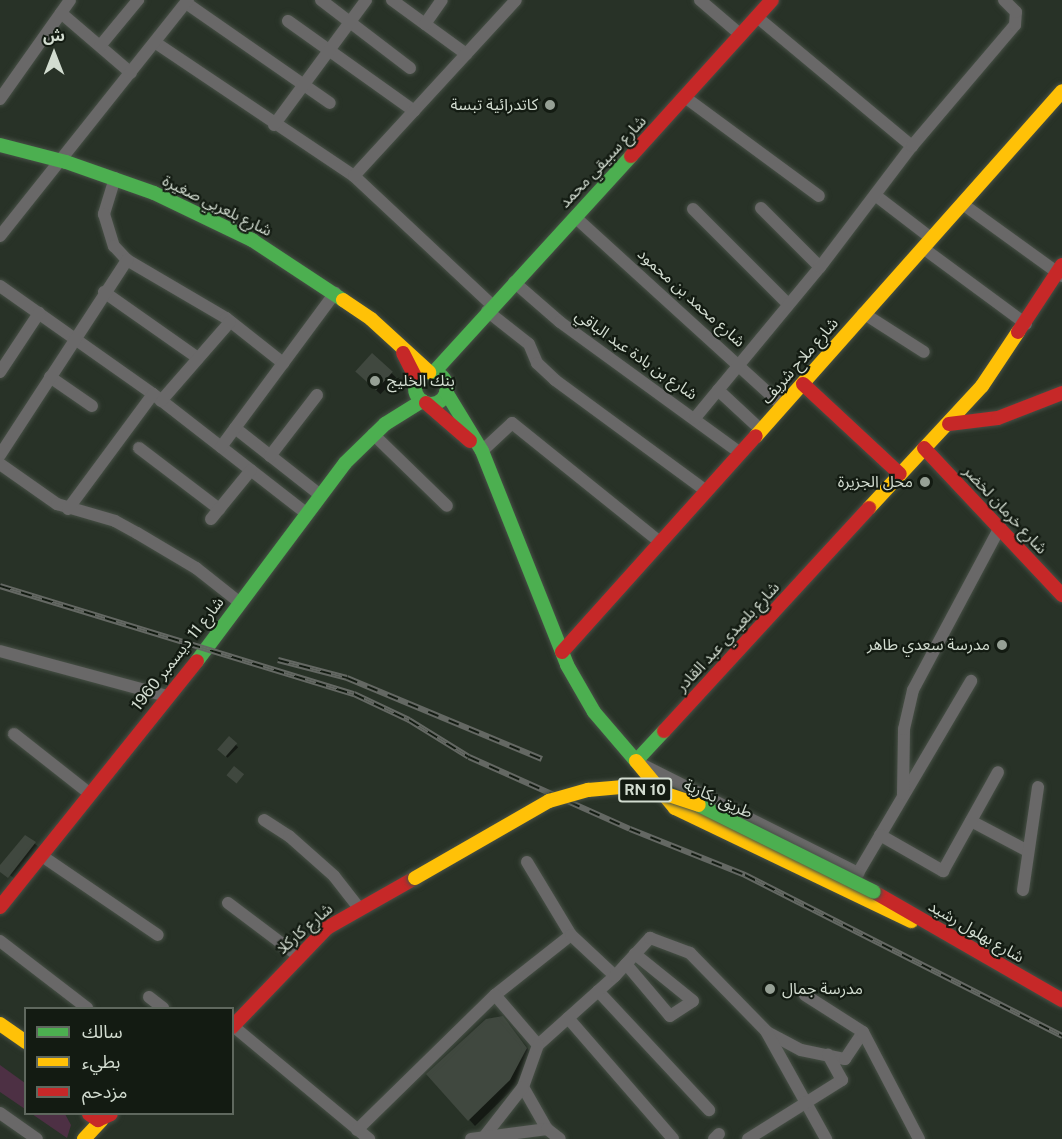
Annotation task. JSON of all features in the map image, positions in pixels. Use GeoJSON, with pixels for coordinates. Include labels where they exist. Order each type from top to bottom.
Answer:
{"type":"FeatureCollection","features":[{"type":"Feature","properties":{"kind":"main road","name":"شارع سبيقي محمد"},"geometry":{"type":"LineString","coordinates":[[432,372],[686,98],[772,0]]}},
{"type":"Feature","properties":{"kind":"main road","name":"شارع ملاح شريف"},"geometry":{"type":"LineString","coordinates":[[562,652],[803,384],[863,313],[964,205],[1062,90]]}},
{"type":"Feature","properties":{"kind":"main road","name":"شارع بلعربي صغيرة"},"geometry":{"type":"LineString","coordinates":[[0,145],[60,160],[115,178],[252,240],[335,293],[397,340],[432,372]]}},
{"type":"Feature","properties":{"kind":"main road","name":"شارع بلعيدي عبد القادر"},"geometry":{"type":"LineString","coordinates":[[636,761],[982,386],[1061,271]]}},
{"type":"Feature","properties":{"kind":"main road","name":"شارع بلعربي صغيرة"},"geometry":{"type":"LineString","coordinates":[[397,340],[416,383]]}},
{"type":"Feature","properties":{"kind":"main road","name":"شارع سبيقي محمد"},"geometry":{"type":"LineString","coordinates":[[447,390],[456,346]]}},
{"type":"Feature","properties":{"kind":"main road"},"geometry":{"type":"LineString","coordinates":[[482,452],[424,402],[416,383],[432,372],[442,376],[447,390],[482,452],[562,652],[594,712],[675,808],[707,826],[879,908],[942,932]]}},
{"type":"Feature","properties":{"kind":"main road","name":"شارع 11 ديسمبر 1960"},"geometry":{"type":"LineString","coordinates":[[385,424],[416,383]]}},
{"type":"Feature","properties":{"kind":"main road"},"geometry":{"type":"LineString","coordinates":[[803,384],[900,474]]}},
{"type":"Feature","properties":{"kind":"main road"},"geometry":{"type":"LineString","coordinates":[[424,402],[441,401],[447,390]]}},
{"type":"Feature","properties":{"kind":"main road"},"geometry":{"type":"LineString","coordinates":[[949,424],[999,418],[1062,393]]}},
{"type":"Feature","properties":{"kind":"main road","name":"شارع 11 ديسمبر 1960"},"geometry":{"type":"LineString","coordinates":[[0,907],[167,696],[320,495],[373,434],[385,424],[424,402]]}},
{"type":"Feature","properties":{"kind":"main road","name":"شارع خرمان لخضر"},"geometry":{"type":"LineString","coordinates":[[924,448],[1062,595]]}},
{"type":"Feature","properties":{"kind":"main road","name":"طريق بكارية"},"geometry":{"type":"LineString","coordinates":[[415,878],[549,801],[588,790],[621,787],[657,791],[697,804],[874,892]]}},
{"type":"Feature","properties":{"kind":"main road","name":"شارع كاركلا"},"geometry":{"type":"LineString","coordinates":[[234,1025],[297,955],[358,907],[415,878]]}},
{"type":"Feature","properties":{"kind":"main road","name":"شارع بهلول رشيد"},"geometry":{"type":"LineString","coordinates":[[874,892],[1062,1000]]}},
{"type":"Feature","properties":{"kind":"main road"},"geometry":{"type":"LineString","coordinates":[[0,1024],[24,1041]]}},
{"type":"Feature","properties":{"kind":"main road"},"geometry":{"type":"LineString","coordinates":[[0,1034],[24,1051]]}},
{"type":"Feature","properties":{"kind":"main road"},"geometry":{"type":"LineString","coordinates":[[82,1139],[88,1115]]}},
{"type":"Feature","properties":{"kind":"main road"},"geometry":{"type":"LineString","coordinates":[[82,1139],[109,1116]]}},
{"type":"Feature","properties":{"kind":"street"},"geometry":{"type":"LineString","coordinates":[[1,96],[70,0]]}},
{"type":"Feature","properties":{"kind":"street"},"geometry":{"type":"LineString","coordinates":[[100,46],[138,0]]}},
{"type":"Feature","properties":{"kind":"street"},"geometry":{"type":"LineString","coordinates":[[321,0],[410,68]]}},
{"type":"Feature","properties":{"kind":"street"},"geometry":{"type":"LineString","coordinates":[[274,125],[366,0]]}},
{"type":"Feature","properties":{"kind":"street"},"geometry":{"type":"LineString","coordinates":[[392,0],[466,54]]}},
{"type":"Feature","properties":{"kind":"street"},"geometry":{"type":"LineString","coordinates":[[425,24],[442,0]]}},
{"type":"Feature","properties":{"kind":"street"},"geometry":{"type":"LineString","coordinates":[[354,176],[516,0]]}},
{"type":"Feature","properties":{"kind":"street"},"geometry":{"type":"LineString","coordinates":[[700,0],[741,35]]}},
{"type":"Feature","properties":{"kind":"street"},"geometry":{"type":"LineString","coordinates":[[695,418],[738,363],[820,267],[912,146],[1016,24],[1016,12],[1004,0]]}},
{"type":"Feature","properties":{"kind":"street"},"geometry":{"type":"LineString","coordinates":[[0,236],[187,2],[330,104]]}},
{"type":"Feature","properties":{"kind":"street"},"geometry":{"type":"LineString","coordinates":[[62,13],[131,74]]}},
{"type":"Feature","properties":{"kind":"street"},"geometry":{"type":"LineString","coordinates":[[757,18],[912,146]]}},
{"type":"Feature","properties":{"kind":"street"},"geometry":{"type":"LineString","coordinates":[[288,21],[328,52],[414,111]]}},
{"type":"Feature","properties":{"kind":"street"},"geometry":{"type":"LineString","coordinates":[[156,43],[274,125],[354,176],[530,344],[537,363],[555,380],[706,491]]}},
{"type":"Feature","properties":{"kind":"street"},"geometry":{"type":"LineString","coordinates":[[686,98],[819,196]]}},
{"type":"Feature","properties":{"kind":"street"},"geometry":{"type":"LineString","coordinates":[[115,178],[105,214],[107,229],[114,246],[127,260],[230,322],[283,363]]}},
{"type":"Feature","properties":{"kind":"street"},"geometry":{"type":"LineString","coordinates":[[875,195],[927,243],[1026,324]]}},
{"type":"Feature","properties":{"kind":"street"},"geometry":{"type":"LineString","coordinates":[[964,205],[1061,271]]}},
{"type":"Feature","properties":{"kind":"street"},"geometry":{"type":"LineString","coordinates":[[693,208],[788,304]]}},
{"type":"Feature","properties":{"kind":"street"},"geometry":{"type":"LineString","coordinates":[[761,208],[820,267]]}},
{"type":"Feature","properties":{"kind":"street","name":"شارع محمد بن محمود"},"geometry":{"type":"LineString","coordinates":[[574,217],[783,406]]}},
{"type":"Feature","properties":{"kind":"street"},"geometry":{"type":"LineString","coordinates":[[0,455],[74,337],[127,260]]}},
{"type":"Feature","properties":{"kind":"street","name":"شارع بن بادة عبد الباقي"},"geometry":{"type":"LineString","coordinates":[[514,282],[560,322],[695,418],[740,453]]}},
{"type":"Feature","properties":{"kind":"street"},"geometry":{"type":"LineString","coordinates":[[0,286],[157,398],[307,514]]}},
{"type":"Feature","properties":{"kind":"street"},"geometry":{"type":"LineString","coordinates":[[105,292],[198,358]]}},
{"type":"Feature","properties":{"kind":"street"},"geometry":{"type":"LineString","coordinates":[[221,447],[335,293]]}},
{"type":"Feature","properties":{"kind":"street"},"geometry":{"type":"LineString","coordinates":[[0,372],[39,313]]}},
{"type":"Feature","properties":{"kind":"street"},"geometry":{"type":"LineString","coordinates":[[863,313],[924,352]]}},
{"type":"Feature","properties":{"kind":"street"},"geometry":{"type":"LineString","coordinates":[[68,509],[157,398],[198,358],[230,322]]}},
{"type":"Feature","properties":{"kind":"street"},"geometry":{"type":"LineString","coordinates":[[51,377],[93,406]]}},
{"type":"Feature","properties":{"kind":"street"},"geometry":{"type":"LineString","coordinates":[[718,390],[760,430]]}},
{"type":"Feature","properties":{"kind":"street"},"geometry":{"type":"LineString","coordinates":[[270,456],[316,395]]}},
{"type":"Feature","properties":{"kind":"street"},"geometry":{"type":"LineString","coordinates":[[482,452],[512,423],[660,542]]}},
{"type":"Feature","properties":{"kind":"street"},"geometry":{"type":"LineString","coordinates":[[235,428],[320,495]]}},
{"type":"Feature","properties":{"kind":"street"},"geometry":{"type":"LineString","coordinates":[[373,434],[447,506]]}},
{"type":"Feature","properties":{"kind":"street"},"geometry":{"type":"LineString","coordinates":[[139,448],[215,514],[251,470]]}},
{"type":"Feature","properties":{"kind":"street"},"geometry":{"type":"LineString","coordinates":[[0,464],[68,509],[98,515],[137,532],[196,568],[239,602]]}},
{"type":"Feature","properties":{"kind":"street"},"geometry":{"type":"LineString","coordinates":[[902,796],[904,729],[913,690],[1000,527]]}},
{"type":"Feature","properties":{"kind":"street"},"geometry":{"type":"LineString","coordinates":[[0,651],[167,696]]}},
{"type":"Feature","properties":{"kind":"street"},"geometry":{"type":"LineString","coordinates":[[636,761],[858,873],[971,681]]}},
{"type":"Feature","properties":{"kind":"street"},"geometry":{"type":"LineString","coordinates":[[14,734],[89,793]]}},
{"type":"Feature","properties":{"kind":"street"},"geometry":{"type":"LineString","coordinates":[[880,835],[943,871],[999,772]]}},
{"type":"Feature","properties":{"kind":"street"},"geometry":{"type":"LineString","coordinates":[[1023,890],[1038,787]]}},
{"type":"Feature","properties":{"kind":"street"},"geometry":{"type":"LineString","coordinates":[[264,820],[289,836],[334,876],[358,907]]}},
{"type":"Feature","properties":{"kind":"street"},"geometry":{"type":"LineString","coordinates":[[971,822],[1028,851]]}},
{"type":"Feature","properties":{"kind":"street"},"geometry":{"type":"LineString","coordinates":[[42,856],[158,935]]}},
{"type":"Feature","properties":{"kind":"street"},"geometry":{"type":"LineString","coordinates":[[527,862],[571,935],[615,976]]}},
{"type":"Feature","properties":{"kind":"street"},"geometry":{"type":"LineString","coordinates":[[228,903],[297,955]]}},
{"type":"Feature","properties":{"kind":"street"},"geometry":{"type":"LineString","coordinates":[[357,1130],[495,995],[571,935]]}},
{"type":"Feature","properties":{"kind":"street"},"geometry":{"type":"LineString","coordinates":[[477,1138],[523,1087],[538,1045],[615,976],[650,938],[690,953],[766,1031],[826,1139]]}},
{"type":"Feature","properties":{"kind":"street"},"geometry":{"type":"LineString","coordinates":[[0,941],[86,1007]]}},
{"type":"Feature","properties":{"kind":"street"},"geometry":{"type":"LineString","coordinates":[[626,964],[670,1016],[693,1001],[635,954]]}},
{"type":"Feature","properties":{"kind":"street"},"geometry":{"type":"LineString","coordinates":[[598,991],[709,1110]]}},
{"type":"Feature","properties":{"kind":"street"},"geometry":{"type":"LineString","coordinates":[[495,995],[538,1045]]}},
{"type":"Feature","properties":{"kind":"street"},"geometry":{"type":"LineString","coordinates":[[805,995],[863,1032],[919,1139]]}},
{"type":"Feature","properties":{"kind":"street"},"geometry":{"type":"LineString","coordinates":[[149,997],[162,1007]]}},
{"type":"Feature","properties":{"kind":"street"},"geometry":{"type":"LineString","coordinates":[[568,1018],[673,1139]]}},
{"type":"Feature","properties":{"kind":"street"},"geometry":{"type":"LineString","coordinates":[[234,1027],[369,1139]]}},
{"type":"Feature","properties":{"kind":"street"},"geometry":{"type":"LineString","coordinates":[[766,1031],[801,1050],[845,1059],[863,1032]]}},
{"type":"Feature","properties":{"kind":"street"},"geometry":{"type":"LineString","coordinates":[[748,1139],[842,1080],[828,1056]]}},
{"type":"Feature","properties":{"kind":"street"},"geometry":{"type":"LineString","coordinates":[[523,1087],[547,1129],[560,1139]]}},
{"type":"Feature","properties":{"kind":"street"},"geometry":{"type":"LineString","coordinates":[[0,1113],[38,1139]]}},
{"type":"Feature","properties":{"kind":"street"},"geometry":{"type":"LineString","coordinates":[[477,1138],[547,1129]]}},
{"type":"Feature","properties":{"kind":"shaded area"},"geometry":{"type":"Polygon","coordinates":[[[0,1065],[24,1082],[24,1108],[0,1092],[0,1065]]]}},
{"type":"Feature","properties":{"kind":"shaded area"},"geometry":{"type":"Polygon","coordinates":[[[33,1115],[66,1115],[71,1125],[67,1138],[33,1115]]]}},
{"type":"Feature","properties":{"kind":"building","name":"بنك الخليج"},"geometry":{"type":"Polygon","coordinates":[[[372,353],[393,372],[376,390],[355,372],[372,353]]]}},
{"type":"Feature","properties":{"kind":"building"},"geometry":{"type":"Polygon","coordinates":[[[229,736],[237,743],[225,757],[217,750],[229,736]]]}},
{"type":"Feature","properties":{"kind":"building"},"geometry":{"type":"Polygon","coordinates":[[[234,766],[244,774],[237,784],[226,775],[234,766]]]}},
{"type":"Feature","properties":{"kind":"building"},"geometry":{"type":"Polygon","coordinates":[[[25,835],[36,842],[8,878],[0,872],[0,865],[25,835]]]}},
{"type":"Feature","properties":{"kind":"building"},"geometry":{"type":"Polygon","coordinates":[[[503,1016],[527,1048],[510,1080],[468,1121],[426,1074],[486,1019],[503,1016]]]}},
{"type":"Feature","properties":{"kind":"railway"},"geometry":{"type":"LineString","coordinates":[[0,586],[354,694],[409,720],[469,757],[630,829],[745,875],[1062,1036]]}},
{"type":"Feature","properties":{"kind":"railway"},"geometry":{"type":"LineString","coordinates":[[278,660],[347,678],[542,759]]}},
{"type":"Feature","properties":{"kind":"traffic: fast"},"geometry":{"type":"LineString","coordinates":[[0,145],[66,162],[154,193],[252,240],[343,300]]}},
{"type":"Feature","properties":{"kind":"traffic: fast"},"geometry":{"type":"LineString","coordinates":[[434,372],[631,156]]}},
{"type":"Feature","properties":{"kind":"traffic: fast"},"geometry":{"type":"LineString","coordinates":[[431,372],[442,377],[447,388],[442,399],[431,404],[420,399],[415,388],[420,377],[431,372]]}},
{"type":"Feature","properties":{"kind":"traffic: fast"},"geometry":{"type":"LineString","coordinates":[[446,392],[482,451],[567,665],[594,712],[636,761],[664,731]]}},
{"type":"Feature","properties":{"kind":"traffic: fast"},"geometry":{"type":"LineString","coordinates":[[197,661],[345,463],[385,424],[422,401]]}},
{"type":"Feature","properties":{"kind":"traffic: fast"},"geometry":{"type":"LineString","coordinates":[[699,805],[874,892]]}},
{"type":"Feature","properties":{"kind":"traffic: slow"},"geometry":{"type":"LineString","coordinates":[[756,436],[1062,91]]}},
{"type":"Feature","properties":{"kind":"traffic: slow"},"geometry":{"type":"LineString","coordinates":[[343,300],[371,319],[429,372]]}},
{"type":"Feature","properties":{"kind":"traffic: slow"},"geometry":{"type":"LineString","coordinates":[[869,508],[982,386],[1018,332]]}},
{"type":"Feature","properties":{"kind":"traffic: slow"},"geometry":{"type":"LineString","coordinates":[[636,761],[675,808],[911,921]]}},
{"type":"Feature","properties":{"kind":"traffic: slow"},"geometry":{"type":"LineString","coordinates":[[415,878],[549,801],[588,790],[621,787],[657,791],[699,805]]}},
{"type":"Feature","properties":{"kind":"traffic: slow"},"geometry":{"type":"LineString","coordinates":[[0,1024],[24,1041]]}},
{"type":"Feature","properties":{"kind":"traffic: slow"},"geometry":{"type":"LineString","coordinates":[[84,1139],[102,1120]]}},
{"type":"Feature","properties":{"kind":"traffic: jam"},"geometry":{"type":"LineString","coordinates":[[631,156],[772,0]]}},
{"type":"Feature","properties":{"kind":"traffic: jam"},"geometry":{"type":"LineString","coordinates":[[1018,332],[1062,265]]}},
{"type":"Feature","properties":{"kind":"traffic: jam"},"geometry":{"type":"LineString","coordinates":[[403,353],[417,380]]}},
{"type":"Feature","properties":{"kind":"traffic: jam"},"geometry":{"type":"LineString","coordinates":[[803,384],[900,474]]}},
{"type":"Feature","properties":{"kind":"traffic: jam"},"geometry":{"type":"LineString","coordinates":[[949,424],[998,418],[1062,393]]}},
{"type":"Feature","properties":{"kind":"traffic: jam"},"geometry":{"type":"LineString","coordinates":[[426,403],[470,441]]}},
{"type":"Feature","properties":{"kind":"traffic: jam"},"geometry":{"type":"LineString","coordinates":[[562,652],[756,436]]}},
{"type":"Feature","properties":{"kind":"traffic: jam"},"geometry":{"type":"LineString","coordinates":[[924,448],[1062,595]]}},
{"type":"Feature","properties":{"kind":"traffic: jam"},"geometry":{"type":"LineString","coordinates":[[664,731],[869,508]]}},
{"type":"Feature","properties":{"kind":"traffic: jam"},"geometry":{"type":"LineString","coordinates":[[0,907],[197,661]]}},
{"type":"Feature","properties":{"kind":"traffic: jam"},"geometry":{"type":"LineString","coordinates":[[234,1025],[327,928],[415,878]]}},
{"type":"Feature","properties":{"kind":"traffic: jam"},"geometry":{"type":"LineString","coordinates":[[874,892],[1062,1000]]}},
{"type":"Feature","properties":{"kind":"traffic: jam"},"geometry":{"type":"LineString","coordinates":[[90,1115],[98,1120],[109,1115]]}},
{"type":"Feature","properties":{"kind":"place","name":"كاتدرائية تبسة"},"geometry":{"type":"Point","coordinates":[550,105]}},
{"type":"Feature","properties":{"kind":"place","name":"بنك الخليج"},"geometry":{"type":"Point","coordinates":[375,381]}},
{"type":"Feature","properties":{"kind":"place","name":"محل الجزيرة"},"geometry":{"type":"Point","coordinates":[925,482]}},
{"type":"Feature","properties":{"kind":"place","name":"مدرسة سعدي طاهر"},"geometry":{"type":"Point","coordinates":[1002,645]}},
{"type":"Feature","properties":{"kind":"place","name":"مدرسة جمال"},"geometry":{"type":"Point","coordinates":[770,989]}}]}
